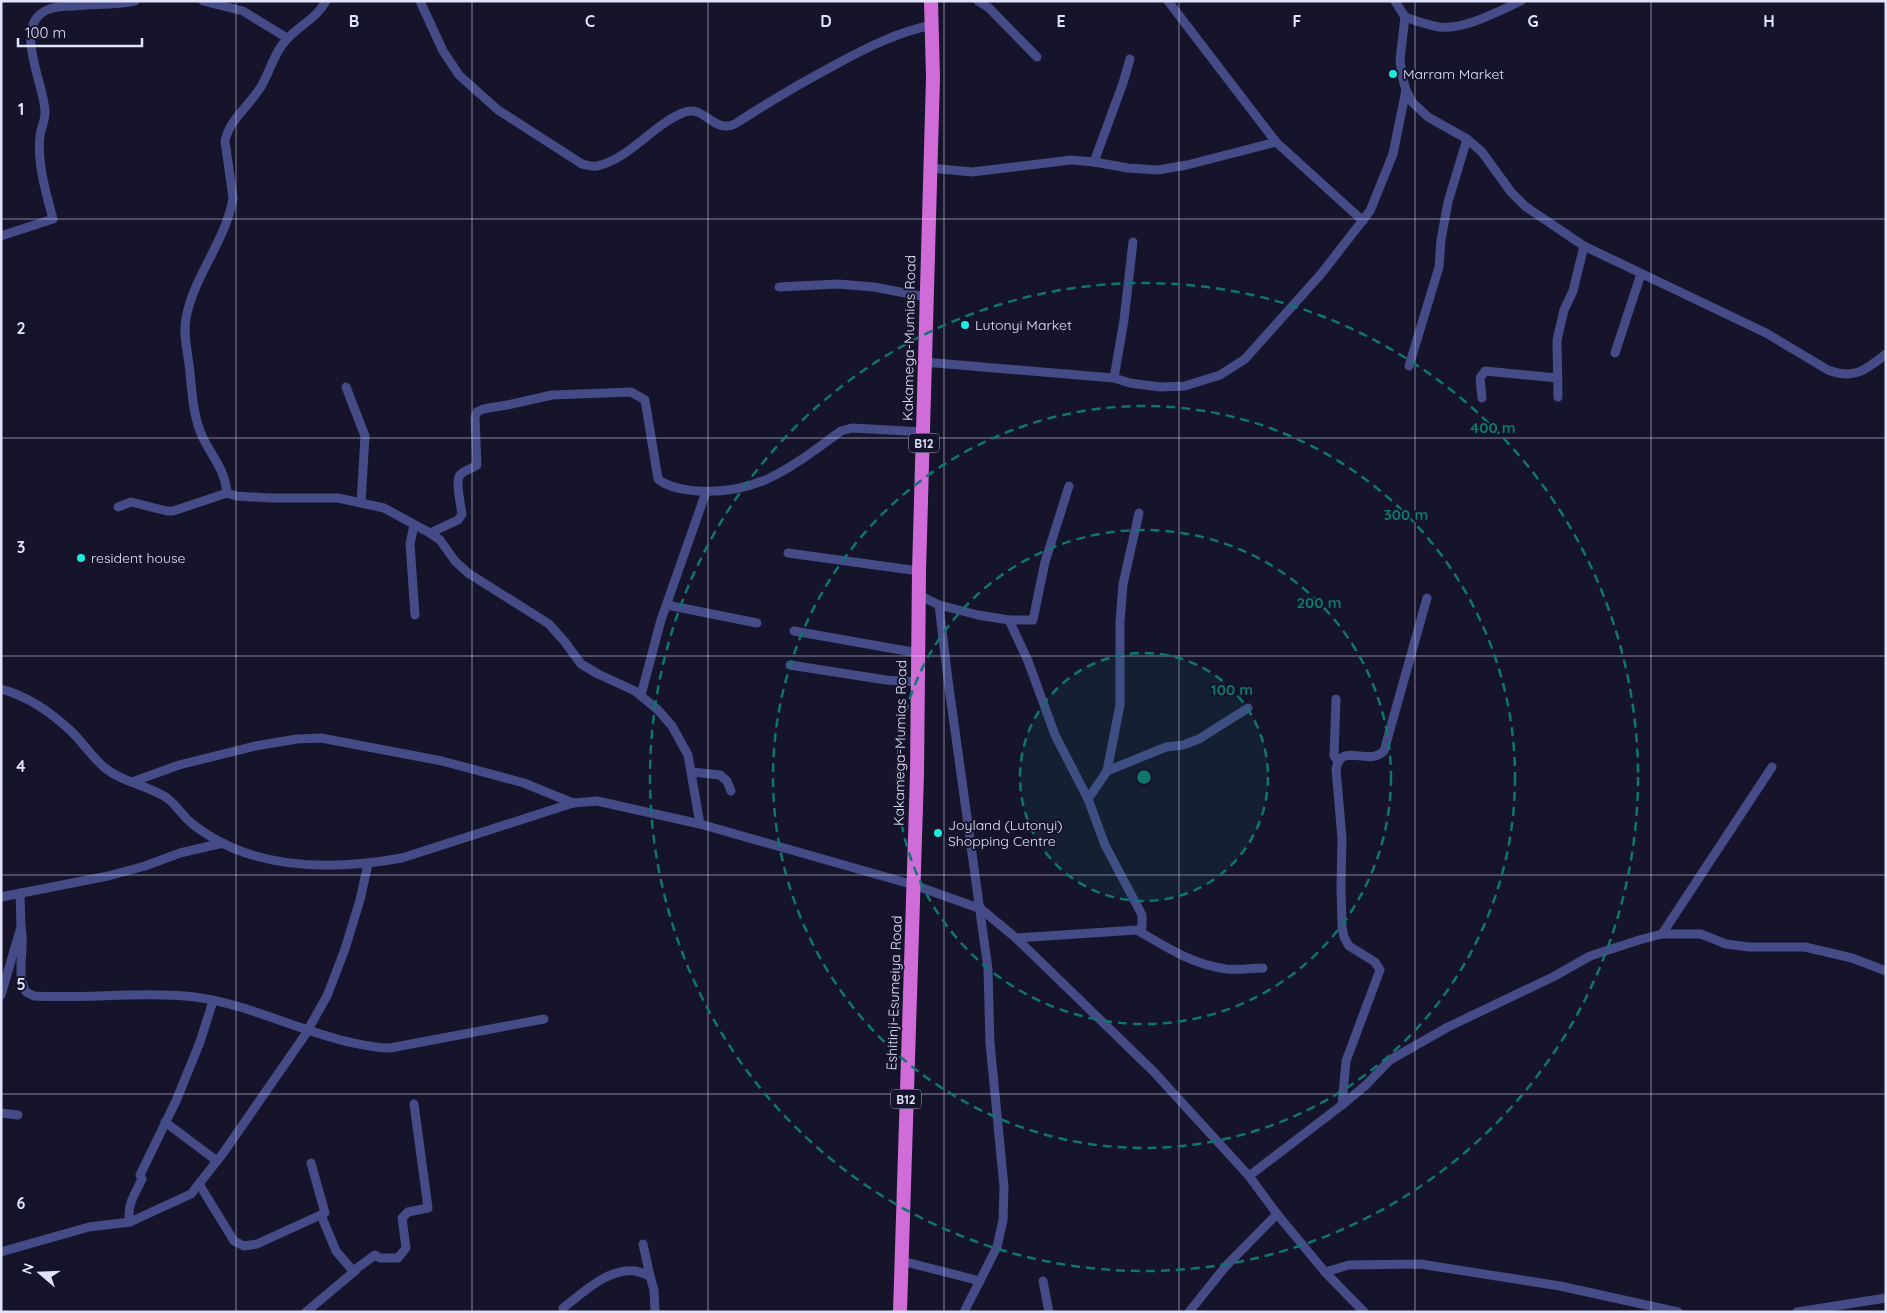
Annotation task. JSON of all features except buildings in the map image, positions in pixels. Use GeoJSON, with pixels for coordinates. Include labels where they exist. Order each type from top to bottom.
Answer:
{"type":"FeatureCollection","features":[{"type":"Feature","properties":{"kind":"highway","name":"Kakamega-Mumias Road"},"geometry":{"type":"LineString","coordinates":[[914,885],[919,571],[933,78],[931,1]]}},
{"type":"Feature","properties":{"kind":"highway","name":"Eshitinji-Esumeiya Road"},"geometry":{"type":"LineString","coordinates":[[900,1312],[914,885]]}},
{"type":"Feature","properties":{"kind":"street"},"geometry":{"type":"LineString","coordinates":[[1,236],[53,219],[44,182],[40,154],[40,136],[45,114],[43,94],[32,60],[32,30],[38,17],[46,10],[58,7],[117,4],[135,1]]}},
{"type":"Feature","properties":{"kind":"street"},"geometry":{"type":"LineString","coordinates":[[203,1],[243,11],[287,38]]}},
{"type":"Feature","properties":{"kind":"street"},"geometry":{"type":"LineString","coordinates":[[228,493],[226,479],[202,437],[195,416],[185,320],[190,301],[220,239],[232,206],[233,198],[225,141],[226,134],[263,84],[276,55],[287,38],[316,15],[326,1]]}},
{"type":"Feature","properties":{"kind":"street"},"geometry":{"type":"LineString","coordinates":[[420,1],[443,51],[459,74],[498,110],[582,164],[596,166],[617,157],[663,125],[686,112],[697,112],[719,125],[727,126],[738,122],[855,54],[882,41],[932,25]]}},
{"type":"Feature","properties":{"kind":"street"},"geometry":{"type":"LineString","coordinates":[[978,1],[989,8],[1037,57]]}},
{"type":"Feature","properties":{"kind":"street"},"geometry":{"type":"LineString","coordinates":[[1168,1],[1276,142],[1363,221]]}},
{"type":"Feature","properties":{"kind":"street"},"geometry":{"type":"LineString","coordinates":[[1395,1],[1405,18],[1400,60],[1402,76],[1412,102],[1420,110],[1467,138],[1482,152],[1511,192],[1526,207],[1584,246],[1766,333],[1837,374],[1851,374],[1866,369],[1886,354]]}},
{"type":"Feature","properties":{"kind":"street"},"geometry":{"type":"LineString","coordinates":[[1405,18],[1449,27],[1476,20],[1521,1]]}},
{"type":"Feature","properties":{"kind":"street"},"geometry":{"type":"LineString","coordinates":[[1094,162],[1118,98],[1130,59]]}},
{"type":"Feature","properties":{"kind":"street"},"geometry":{"type":"LineString","coordinates":[[924,362],[1114,378],[1130,383],[1160,387],[1185,386],[1220,375],[1245,359],[1260,344],[1321,274],[1370,211],[1394,154],[1406,90]]}},
{"type":"Feature","properties":{"kind":"street"},"geometry":{"type":"LineString","coordinates":[[1409,366],[1439,267],[1448,202],[1467,138]]}},
{"type":"Feature","properties":{"kind":"street"},"geometry":{"type":"LineString","coordinates":[[930,168],[972,172],[1058,160],[1094,162],[1128,168],[1158,170],[1187,165],[1276,142]]}},
{"type":"Feature","properties":{"kind":"street"},"geometry":{"type":"LineString","coordinates":[[1114,378],[1124,320],[1133,242]]}},
{"type":"Feature","properties":{"kind":"street"},"geometry":{"type":"LineString","coordinates":[[1558,397],[1557,340],[1564,310],[1573,291],[1584,246]]}},
{"type":"Feature","properties":{"kind":"street"},"geometry":{"type":"LineString","coordinates":[[1615,353],[1641,274]]}},
{"type":"Feature","properties":{"kind":"street"},"geometry":{"type":"LineString","coordinates":[[779,287],[838,284],[874,287],[926,297]]}},
{"type":"Feature","properties":{"kind":"street"},"geometry":{"type":"LineString","coordinates":[[1482,398],[1480,378],[1485,371],[1558,378]]}},
{"type":"Feature","properties":{"kind":"street"},"geometry":{"type":"LineString","coordinates":[[346,387],[365,436],[361,503]]}},
{"type":"Feature","properties":{"kind":"street"},"geometry":{"type":"LineString","coordinates":[[430,533],[458,520],[462,514],[458,482],[460,474],[474,468],[478,462],[475,418],[477,412],[483,409],[552,395],[631,392],[645,400],[658,479],[664,484],[677,488],[706,492],[742,489],[776,476],[841,431],[852,428],[924,432]]}},
{"type":"Feature","properties":{"kind":"street"},"geometry":{"type":"LineString","coordinates":[[919,595],[939,605],[978,615],[1009,620],[1033,620],[1045,562],[1069,486]]}},
{"type":"Feature","properties":{"kind":"street"},"geometry":{"type":"LineString","coordinates":[[641,695],[667,605],[706,492]]}},
{"type":"Feature","properties":{"kind":"street"},"geometry":{"type":"LineString","coordinates":[[118,507],[131,502],[173,511],[228,493],[236,496],[272,498],[338,498],[384,508],[430,533],[447,548],[455,561],[468,573],[549,624],[581,664],[641,695],[658,710],[681,739],[688,755],[700,824]]}},
{"type":"Feature","properties":{"kind":"street"},"geometry":{"type":"LineString","coordinates":[[1088,799],[1107,771],[1120,705],[1120,622],[1123,584],[1139,513]]}},
{"type":"Feature","properties":{"kind":"street"},"geometry":{"type":"LineString","coordinates":[[414,525],[410,544],[415,615]]}},
{"type":"Feature","properties":{"kind":"street"},"geometry":{"type":"LineString","coordinates":[[788,553],[919,571]]}},
{"type":"Feature","properties":{"kind":"street"},"geometry":{"type":"LineString","coordinates":[[1342,1105],[1346,1061],[1380,970],[1375,962],[1348,946],[1342,927],[1342,838],[1336,769],[1338,761],[1347,755],[1372,757],[1378,756],[1384,751],[1427,598]]}},
{"type":"Feature","properties":{"kind":"street"},"geometry":{"type":"LineString","coordinates":[[667,605],[757,623]]}},
{"type":"Feature","properties":{"kind":"street"},"geometry":{"type":"LineString","coordinates":[[939,605],[988,969],[990,1043],[1004,1187],[1003,1220],[997,1246],[964,1312]]}},
{"type":"Feature","properties":{"kind":"street"},"geometry":{"type":"LineString","coordinates":[[1009,620],[1028,662],[1054,735],[1088,799],[1105,845],[1142,915],[1142,927],[1137,930],[1016,938]]}},
{"type":"Feature","properties":{"kind":"street"},"geometry":{"type":"LineString","coordinates":[[794,631],[918,653]]}},
{"type":"Feature","properties":{"kind":"street"},"geometry":{"type":"LineString","coordinates":[[790,665],[878,679],[918,682]]}},
{"type":"Feature","properties":{"kind":"street"},"geometry":{"type":"LineString","coordinates":[[1,688],[24,697],[45,709],[71,731],[105,768],[167,798],[190,822],[223,843],[263,858],[314,865],[368,864],[402,858],[573,803],[597,801],[700,824],[914,885],[981,909],[1016,938],[1153,1071],[1249,1176],[1277,1214],[1325,1272],[1364,1312]]}},
{"type":"Feature","properties":{"kind":"street"},"geometry":{"type":"LineString","coordinates":[[1336,699],[1334,756],[1338,761]]}},
{"type":"Feature","properties":{"kind":"street"},"geometry":{"type":"LineString","coordinates":[[1107,771],[1166,748],[1199,739],[1248,708]]}},
{"type":"Feature","properties":{"kind":"street"},"geometry":{"type":"LineString","coordinates":[[132,782],[179,765],[255,746],[296,739],[321,738],[442,761],[524,783],[573,803]]}},
{"type":"Feature","properties":{"kind":"street"},"geometry":{"type":"LineString","coordinates":[[1662,934],[1772,767]]}},
{"type":"Feature","properties":{"kind":"street"},"geometry":{"type":"LineString","coordinates":[[692,772],[720,775],[727,782],[731,791]]}},
{"type":"Feature","properties":{"kind":"street"},"geometry":{"type":"LineString","coordinates":[[1,897],[108,876],[145,866],[180,853],[223,843]]}},
{"type":"Feature","properties":{"kind":"street"},"geometry":{"type":"LineString","coordinates":[[1,1252],[89,1227],[130,1222],[185,1198],[199,1184],[308,1030],[327,996],[345,949],[360,900],[368,864]]}},
{"type":"Feature","properties":{"kind":"street"},"geometry":{"type":"LineString","coordinates":[[1,995],[20,927],[20,893]]}},
{"type":"Feature","properties":{"kind":"street"},"geometry":{"type":"LineString","coordinates":[[20,927],[23,936],[21,979],[23,987],[29,994],[47,997],[112,994],[195,997],[242,1007],[308,1030],[378,1048],[390,1048],[544,1019]]}},
{"type":"Feature","properties":{"kind":"street"},"geometry":{"type":"LineString","coordinates":[[1137,930],[1174,951],[1205,965],[1229,969],[1263,968]]}},
{"type":"Feature","properties":{"kind":"street"},"geometry":{"type":"LineString","coordinates":[[1249,1176],[1342,1105],[1390,1060],[1448,1026],[1553,977],[1590,956],[1662,934],[1701,934],[1726,944],[1749,947],[1805,947],[1852,958],[1886,971]]}},
{"type":"Feature","properties":{"kind":"street"},"geometry":{"type":"LineString","coordinates":[[130,1222],[128,1212],[131,1201],[142,1180],[140,1175],[200,1042],[213,1001]]}},
{"type":"Feature","properties":{"kind":"street"},"geometry":{"type":"LineString","coordinates":[[306,1312],[375,1255],[380,1258],[398,1258],[406,1248],[402,1218],[404,1214],[428,1208],[414,1104]]}},
{"type":"Feature","properties":{"kind":"street"},"geometry":{"type":"LineString","coordinates":[[1,1112],[18,1115]]}},
{"type":"Feature","properties":{"kind":"street"},"geometry":{"type":"LineString","coordinates":[[165,1122],[217,1161]]}},
{"type":"Feature","properties":{"kind":"street"},"geometry":{"type":"LineString","coordinates":[[199,1184],[234,1242],[244,1246],[258,1244],[325,1213],[311,1163]]}},
{"type":"Feature","properties":{"kind":"street"},"geometry":{"type":"LineString","coordinates":[[1189,1312],[1225,1267],[1277,1214]]}},
{"type":"Feature","properties":{"kind":"street"},"geometry":{"type":"LineString","coordinates":[[321,1216],[336,1251],[353,1271],[356,1270]]}},
{"type":"Feature","properties":{"kind":"street"},"geometry":{"type":"LineString","coordinates":[[643,1244],[654,1290],[655,1312]]}},
{"type":"Feature","properties":{"kind":"street"},"geometry":{"type":"LineString","coordinates":[[902,1261],[980,1281]]}},
{"type":"Feature","properties":{"kind":"street"},"geometry":{"type":"LineString","coordinates":[[1325,1272],[1349,1265],[1420,1264],[1560,1286],[1678,1312]]}},
{"type":"Feature","properties":{"kind":"street"},"geometry":{"type":"LineString","coordinates":[[563,1308],[596,1282],[618,1273],[634,1271],[650,1276]]}},
{"type":"Feature","properties":{"kind":"street"},"geometry":{"type":"LineString","coordinates":[[1043,1281],[1049,1312]]}},
{"type":"Feature","properties":{"kind":"street"},"geometry":{"type":"LineString","coordinates":[[1797,1312],[1886,1298]]}},
{"type":"Feature","properties":{"kind":"place","name":"Marram Market"},"geometry":{"type":"Point","coordinates":[1393,74]}},
{"type":"Feature","properties":{"kind":"place","name":"Lutonyi Market"},"geometry":{"type":"Point","coordinates":[965,325]}},
{"type":"Feature","properties":{"kind":"place","name":"resident house"},"geometry":{"type":"Point","coordinates":[81,558]}},
{"type":"Feature","properties":{"kind":"place","name":"Joyland (Lutonyi) Shopping Centre"},"geometry":{"type":"Point","coordinates":[938,833]}}]}
